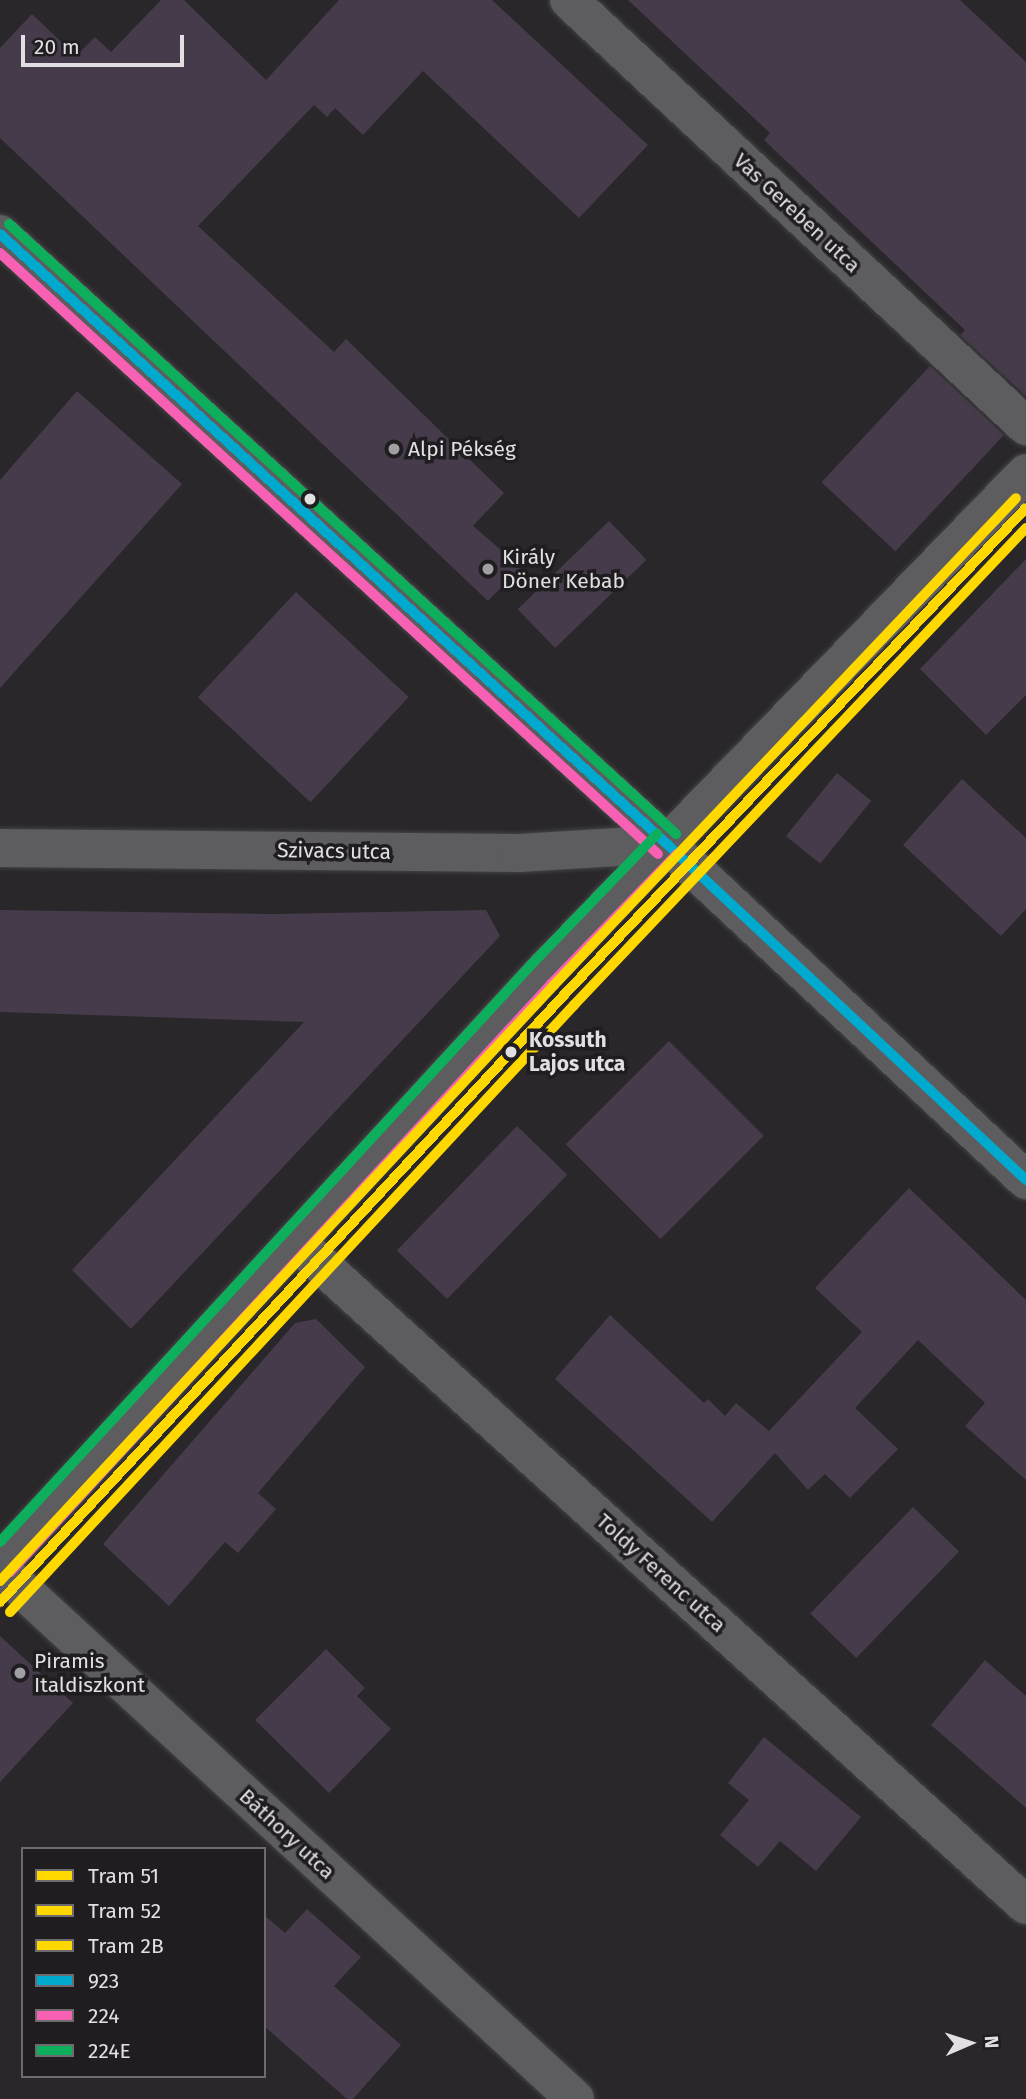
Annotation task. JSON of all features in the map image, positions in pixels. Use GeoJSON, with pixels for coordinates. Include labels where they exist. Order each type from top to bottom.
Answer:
{"type":"FeatureCollection","features":[{"type":"Feature","properties":{"kind":"street","name":"Vas Gereben utca"},"geometry":{"type":"LineString","coordinates":[[569,0],[1026,426]]}},
{"type":"Feature","properties":{"kind":"street"},"geometry":{"type":"LineString","coordinates":[[0,234],[667,844],[1026,1180]]}},
{"type":"Feature","properties":{"kind":"street"},"geometry":{"type":"LineString","coordinates":[[0,1563],[541,974],[1026,473]]}},
{"type":"Feature","properties":{"kind":"street","name":"Szivacs utca"},"geometry":{"type":"LineString","coordinates":[[0,848],[519,853],[667,844]]}},
{"type":"Feature","properties":{"kind":"street","name":"Toldy Ferenc utca"},"geometry":{"type":"LineString","coordinates":[[296,1242],[1026,1905]]}},
{"type":"Feature","properties":{"kind":"street","name":"Báthory utca"},"geometry":{"type":"LineString","coordinates":[[0,1569],[575,2099]]}},
{"type":"Feature","properties":{"kind":"building"},"geometry":{"type":"Polygon","coordinates":[[[161,0],[184,0],[266,80],[339,0],[492,0],[648,145],[579,218],[423,71],[363,135],[335,108],[327,117],[314,105],[198,226],[334,352],[346,339],[504,493],[473,526],[521,567],[488,601],[0,138],[0,48],[32,14],[76,56],[95,37],[111,52],[161,0]]]}},
{"type":"Feature","properties":{"kind":"building"},"geometry":{"type":"Polygon","coordinates":[[[628,0],[960,0],[1026,62],[1026,396],[960,335],[965,330],[764,140],[770,133],[628,0]]]}},
{"type":"Feature","properties":{"kind":"building"},"geometry":{"type":"Polygon","coordinates":[[[930,366],[1004,435],[895,551],[822,482],[930,366]]]}},
{"type":"Feature","properties":{"kind":"building"},"geometry":{"type":"Polygon","coordinates":[[[77,391],[182,484],[0,688],[0,480],[77,391]]]}},
{"type":"Feature","properties":{"kind":"building"},"geometry":{"type":"Polygon","coordinates":[[[609,521],[647,560],[555,648],[518,609],[609,521]]]}},
{"type":"Feature","properties":{"kind":"building"},"geometry":{"type":"Polygon","coordinates":[[[1026,559],[1026,695],[986,735],[920,669],[1026,559]]]}},
{"type":"Feature","properties":{"kind":"building"},"geometry":{"type":"Polygon","coordinates":[[[296,592],[409,697],[310,802],[198,697],[296,592]]]}},
{"type":"Feature","properties":{"kind":"building"},"geometry":{"type":"Polygon","coordinates":[[[837,773],[871,801],[820,864],[786,836],[837,773]]]}},
{"type":"Feature","properties":{"kind":"building"},"geometry":{"type":"Polygon","coordinates":[[[962,779],[1026,838],[1026,909],[1001,936],[903,845],[962,779]]]}},
{"type":"Feature","properties":{"kind":"building"},"geometry":{"type":"Polygon","coordinates":[[[0,910],[275,914],[486,910],[500,936],[131,1329],[72,1270],[304,1022],[0,1012],[0,910]]]}},
{"type":"Feature","properties":{"kind":"building"},"geometry":{"type":"Polygon","coordinates":[[[669,1041],[764,1136],[661,1239],[566,1144],[669,1041]]]}},
{"type":"Feature","properties":{"kind":"building"},"geometry":{"type":"Polygon","coordinates":[[[517,1126],[567,1175],[447,1299],[397,1250],[517,1126]]]}},
{"type":"Feature","properties":{"kind":"building"},"geometry":{"type":"Polygon","coordinates":[[[909,1188],[1026,1300],[1026,1480],[965,1426],[985,1403],[918,1340],[855,1408],[898,1449],[850,1498],[825,1474],[808,1490],[775,1453],[712,1522],[555,1379],[610,1315],[704,1403],[708,1399],[725,1416],[736,1403],[769,1431],[862,1332],[815,1288],[909,1188]]]}},
{"type":"Feature","properties":{"kind":"building"},"geometry":{"type":"Polygon","coordinates":[[[316,1319],[365,1367],[258,1493],[276,1509],[238,1553],[225,1542],[169,1606],[103,1544],[295,1323],[316,1319]]]}},
{"type":"Feature","properties":{"kind":"building"},"geometry":{"type":"Polygon","coordinates":[[[913,1507],[959,1551],[856,1658],[810,1613],[913,1507]]]}},
{"type":"Feature","properties":{"kind":"building","name":"Piramis Italdiszkont"},"geometry":{"type":"Polygon","coordinates":[[[0,1636],[73,1703],[0,1782],[0,1636]]]}},
{"type":"Feature","properties":{"kind":"building"},"geometry":{"type":"Polygon","coordinates":[[[326,1649],[365,1688],[357,1696],[391,1729],[329,1793],[255,1720],[326,1649]]]}},
{"type":"Feature","properties":{"kind":"building"},"geometry":{"type":"Polygon","coordinates":[[[985,1660],[1026,1696],[1026,1808],[931,1725],[985,1660]]]}},
{"type":"Feature","properties":{"kind":"building"},"geometry":{"type":"Polygon","coordinates":[[[764,1737],[861,1817],[816,1871],[780,1841],[758,1867],[720,1835],[749,1800],[728,1783],[764,1737]]]}},
{"type":"Feature","properties":{"kind":"building"},"geometry":{"type":"Polygon","coordinates":[[[307,1909],[361,1957],[334,1986],[401,2045],[353,2099],[347,2099],[266,2028],[266,1917],[285,1933],[307,1909]]]}},
{"type":"Feature","properties":{"kind":"tram line","name":"2B"},"geometry":{"type":"LineString","coordinates":[[0,1581],[554,985],[1016,498]]}},
{"type":"Feature","properties":{"kind":"tram line","name":"51"},"geometry":{"type":"LineString","coordinates":[[0,1602],[564,995],[1026,508]]}},
{"type":"Feature","properties":{"kind":"tram line","name":"52"},"geometry":{"type":"LineString","coordinates":[[10,1612],[574,1005],[1026,528]]}},
{"type":"Feature","properties":{"kind":"transit line","name":"224E"},"geometry":{"type":"LineString","coordinates":[[9,224],[676,834]]}},
{"type":"Feature","properties":{"kind":"transit line","name":"923"},"geometry":{"type":"LineString","coordinates":[[0,234],[667,844],[1026,1180]]}},
{"type":"Feature","properties":{"kind":"transit line","name":"224"},"geometry":{"type":"LineString","coordinates":[[0,253],[658,854]]}},
{"type":"Feature","properties":{"kind":"transit line","name":"224E"},"geometry":{"type":"LineString","coordinates":[[0,1542],[531,965],[657,834]]}},
{"type":"Feature","properties":{"kind":"transit line","name":"224"},"geometry":{"type":"LineString","coordinates":[[10,1572],[551,984],[677,854]]}},
{"type":"Feature","properties":{"kind":"place","name":"Alpi Pékség"},"geometry":{"type":"Point","coordinates":[394,449]}},
{"type":"Feature","properties":{"kind":"place","name":"Király Döner Kebab"},"geometry":{"type":"Point","coordinates":[488,569]}},
{"type":"Feature","properties":{"kind":"place","name":"Kossuth Lajos utca"},"geometry":{"type":"Point","coordinates":[511,1052]}},
{"type":"Feature","properties":{"kind":"place","name":"Piramis Italdiszkont"},"geometry":{"type":"Point","coordinates":[20,1673]}}]}
